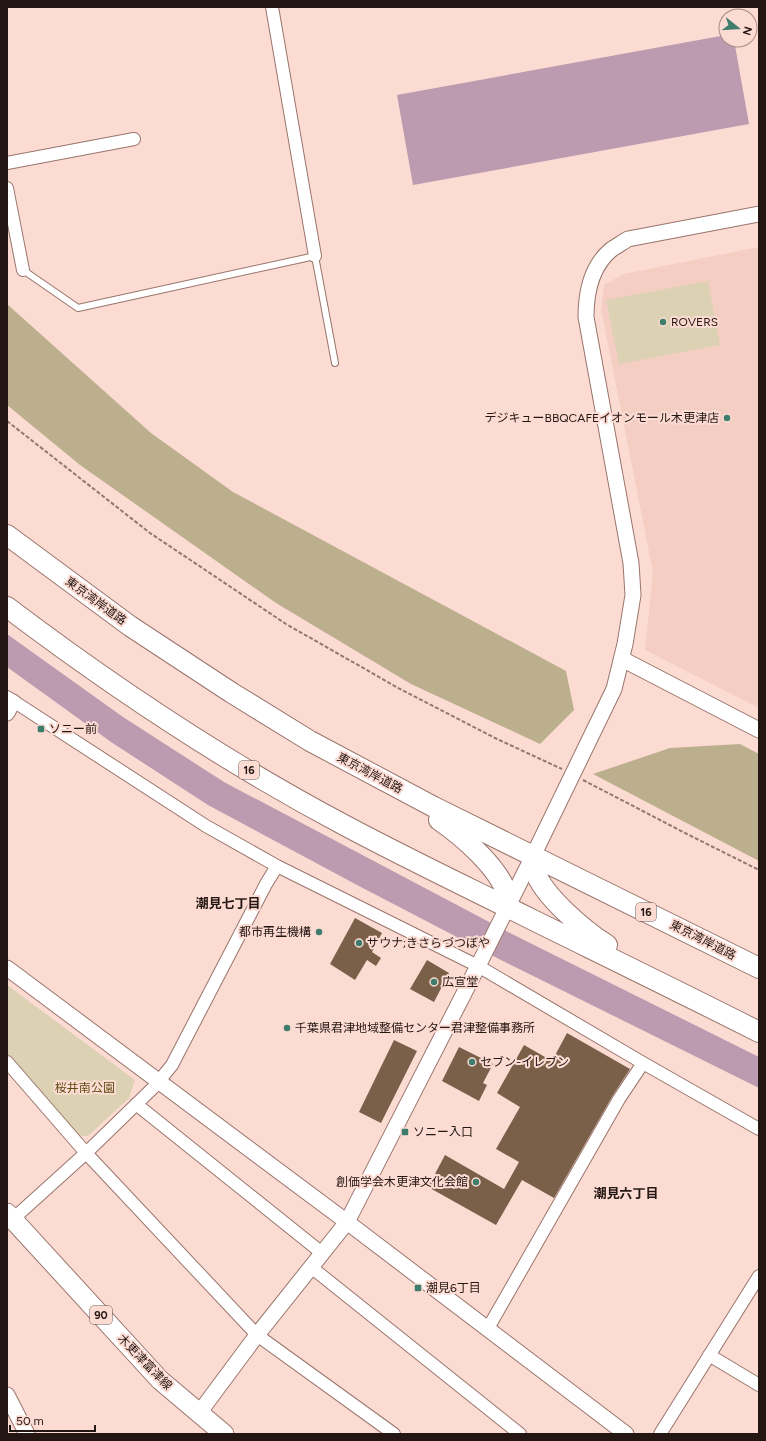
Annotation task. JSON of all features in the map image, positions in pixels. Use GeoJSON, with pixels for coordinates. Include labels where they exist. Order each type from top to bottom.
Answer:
{"type":"FeatureCollection","features":[{"type":"Feature","properties":{"kind":"highway","name":"東京湾岸道路"},"geometry":{"type":"LineString","coordinates":[[7,535],[67,581],[143,635],[232,693],[310,741],[434,807],[759,968]]}},
{"type":"Feature","properties":{"kind":"highway","name":"16"},"geometry":{"type":"LineString","coordinates":[[7,607],[132,697],[283,791],[346,826],[759,1032]]}},
{"type":"Feature","properties":{"kind":"highway"},"geometry":{"type":"LineString","coordinates":[[348,762],[462,836],[499,878],[507,896],[508,907]]}},
{"type":"Feature","properties":{"kind":"highway"},"geometry":{"type":"LineString","coordinates":[[533,856],[535,871],[542,882],[561,907],[575,922],[601,941],[697,1001]]}},
{"type":"Feature","properties":{"kind":"main road","name":"木更津富津線"},"geometry":{"type":"LineString","coordinates":[[10,1216],[160,1380],[224,1434]]}},
{"type":"Feature","properties":{"kind":"street"},"geometry":{"type":"LineString","coordinates":[[272,7],[315,256]]}},
{"type":"Feature","properties":{"kind":"street"},"geometry":{"type":"LineString","coordinates":[[7,163],[134,139]]}},
{"type":"Feature","properties":{"kind":"street"},"geometry":{"type":"LineString","coordinates":[[7,188],[23,270]]}},
{"type":"Feature","properties":{"kind":"street"},"geometry":{"type":"LineString","coordinates":[[199,1414],[257,1335],[347,1222],[508,907],[614,689],[629,627],[633,595],[631,563],[586,317],[588,286],[602,261],[611,250],[628,239],[759,214]]}},
{"type":"Feature","properties":{"kind":"street"},"geometry":{"type":"LineString","coordinates":[[622,659],[759,730]]}},
{"type":"Feature","properties":{"kind":"street"},"geometry":{"type":"LineString","coordinates":[[9,704],[206,826],[277,866],[478,966],[643,1063],[759,1128]]}},
{"type":"Feature","properties":{"kind":"street"},"geometry":{"type":"LineString","coordinates":[[10,1216],[86,1153],[159,1081],[172,1065],[266,884],[277,866]]}},
{"type":"Feature","properties":{"kind":"street"},"geometry":{"type":"LineString","coordinates":[[7,968],[347,1222],[487,1330],[626,1434]]}},
{"type":"Feature","properties":{"kind":"street"},"geometry":{"type":"LineString","coordinates":[[7,1062],[86,1153],[257,1335],[394,1434]]}},
{"type":"Feature","properties":{"kind":"street"},"geometry":{"type":"LineString","coordinates":[[487,1330],[619,1099],[643,1063]]}},
{"type":"Feature","properties":{"kind":"street"},"geometry":{"type":"LineString","coordinates":[[136,1104],[322,1254]]}},
{"type":"Feature","properties":{"kind":"street"},"geometry":{"type":"LineString","coordinates":[[311,1267],[520,1434]]}},
{"type":"Feature","properties":{"kind":"street"},"geometry":{"type":"LineString","coordinates":[[660,1434],[759,1276]]}},
{"type":"Feature","properties":{"kind":"street"},"geometry":{"type":"LineString","coordinates":[[710,1355],[759,1385]]}},
{"type":"Feature","properties":{"kind":"street"},"geometry":{"type":"LineString","coordinates":[[7,1395],[27,1434]]}},
{"type":"Feature","properties":{"kind":"lane"},"geometry":{"type":"LineString","coordinates":[[23,270],[78,308],[315,256],[336,363]]}},
{"type":"Feature","properties":{"kind":"path"},"geometry":{"type":"LineString","coordinates":[[7,421],[150,532],[286,624],[400,689],[497,739],[573,774],[759,870]]}},
{"type":"Feature","properties":{"kind":"shaded area"},"geometry":{"type":"Polygon","coordinates":[[[718,36],[718,48],[735,48],[749,124],[413,185],[397,95],[718,36]]]}},
{"type":"Feature","properties":{"kind":"shaded area"},"geometry":{"type":"Polygon","coordinates":[[[759,247],[759,708],[645,650],[653,572],[601,309],[604,285],[624,274],[759,247]]]}},
{"type":"Feature","properties":{"kind":"shaded area"},"geometry":{"type":"Polygon","coordinates":[[[7,304],[151,433],[233,492],[566,671],[574,710],[540,744],[411,684],[276,603],[80,465],[7,405],[7,304]]]}},
{"type":"Feature","properties":{"kind":"shaded area"},"geometry":{"type":"Polygon","coordinates":[[[7,634],[123,717],[224,782],[512,934],[759,1057],[759,1088],[501,960],[208,805],[111,742],[7,667],[7,634]]]}},
{"type":"Feature","properties":{"kind":"shaded area"},"geometry":{"type":"Polygon","coordinates":[[[740,744],[759,754],[759,861],[593,774],[670,748],[740,744]]]}},
{"type":"Feature","properties":{"kind":"green space","name":"ROVERS"},"geometry":{"type":"Polygon","coordinates":[[[708,281],[720,345],[619,364],[606,300],[708,281]]]}},
{"type":"Feature","properties":{"kind":"green space","name":"桜井南公園"},"geometry":{"type":"Polygon","coordinates":[[[7,985],[135,1080],[129,1098],[88,1136],[79,1136],[7,1057],[7,985]]]}},
{"type":"Feature","properties":{"kind":"building","name":"サウナ;きさらづつぼや"},"geometry":{"type":"Polygon","coordinates":[[[355,918],[382,933],[372,952],[381,958],[376,966],[367,960],[355,980],[330,964],[355,918]]]}},
{"type":"Feature","properties":{"kind":"building"},"geometry":{"type":"Polygon","coordinates":[[[427,960],[449,973],[434,1002],[410,989],[427,960]]]}},
{"type":"Feature","properties":{"kind":"building"},"geometry":{"type":"Polygon","coordinates":[[[567,1033],[630,1069],[613,1095],[554,1198],[522,1180],[496,1225],[428,1187],[445,1155],[504,1189],[519,1162],[496,1149],[520,1107],[497,1093],[524,1045],[552,1061],[567,1033]]]}},
{"type":"Feature","properties":{"kind":"building"},"geometry":{"type":"Polygon","coordinates":[[[394,1040],[417,1051],[381,1123],[359,1112],[394,1040]]]}},
{"type":"Feature","properties":{"kind":"building"},"geometry":{"type":"Polygon","coordinates":[[[459,1047],[493,1064],[483,1083],[487,1085],[479,1101],[442,1081],[459,1047]]]}},
{"type":"Feature","properties":{"kind":"place","name":"ROVERS"},"geometry":{"type":"Point","coordinates":[663,322]}},
{"type":"Feature","properties":{"kind":"place","name":"デジキューBBQCAFEイオンモール木更津店"},"geometry":{"type":"Point","coordinates":[727,418]}},
{"type":"Feature","properties":{"kind":"place","name":"ソニー前"},"geometry":{"type":"Point","coordinates":[41,729]}},
{"type":"Feature","properties":{"kind":"place","name":"都市再生機構"},"geometry":{"type":"Point","coordinates":[319,932]}},
{"type":"Feature","properties":{"kind":"place","name":"サウナ;きさらづつぼや"},"geometry":{"type":"Point","coordinates":[359,943]}},
{"type":"Feature","properties":{"kind":"place","name":"広宣堂"},"geometry":{"type":"Point","coordinates":[434,982]}},
{"type":"Feature","properties":{"kind":"place","name":"千葉県君津地域整備センター君津整備事務所"},"geometry":{"type":"Point","coordinates":[287,1028]}},
{"type":"Feature","properties":{"kind":"place","name":"セブン-イレブン"},"geometry":{"type":"Point","coordinates":[472,1062]}},
{"type":"Feature","properties":{"kind":"place","name":"ソニー入口"},"geometry":{"type":"Point","coordinates":[405,1132]}},
{"type":"Feature","properties":{"kind":"place","name":"創価学会木更津文化会館"},"geometry":{"type":"Point","coordinates":[476,1182]}},
{"type":"Feature","properties":{"kind":"place","name":"潮見6丁目"},"geometry":{"type":"Point","coordinates":[418,1288]}},
{"type":"Feature","properties":{"kind":"district","name":"潮見七丁目"},"geometry":{"type":"Point","coordinates":[228,903]}},
{"type":"Feature","properties":{"kind":"district","name":"潮見六丁目"},"geometry":{"type":"Point","coordinates":[626,1193]}}]}
